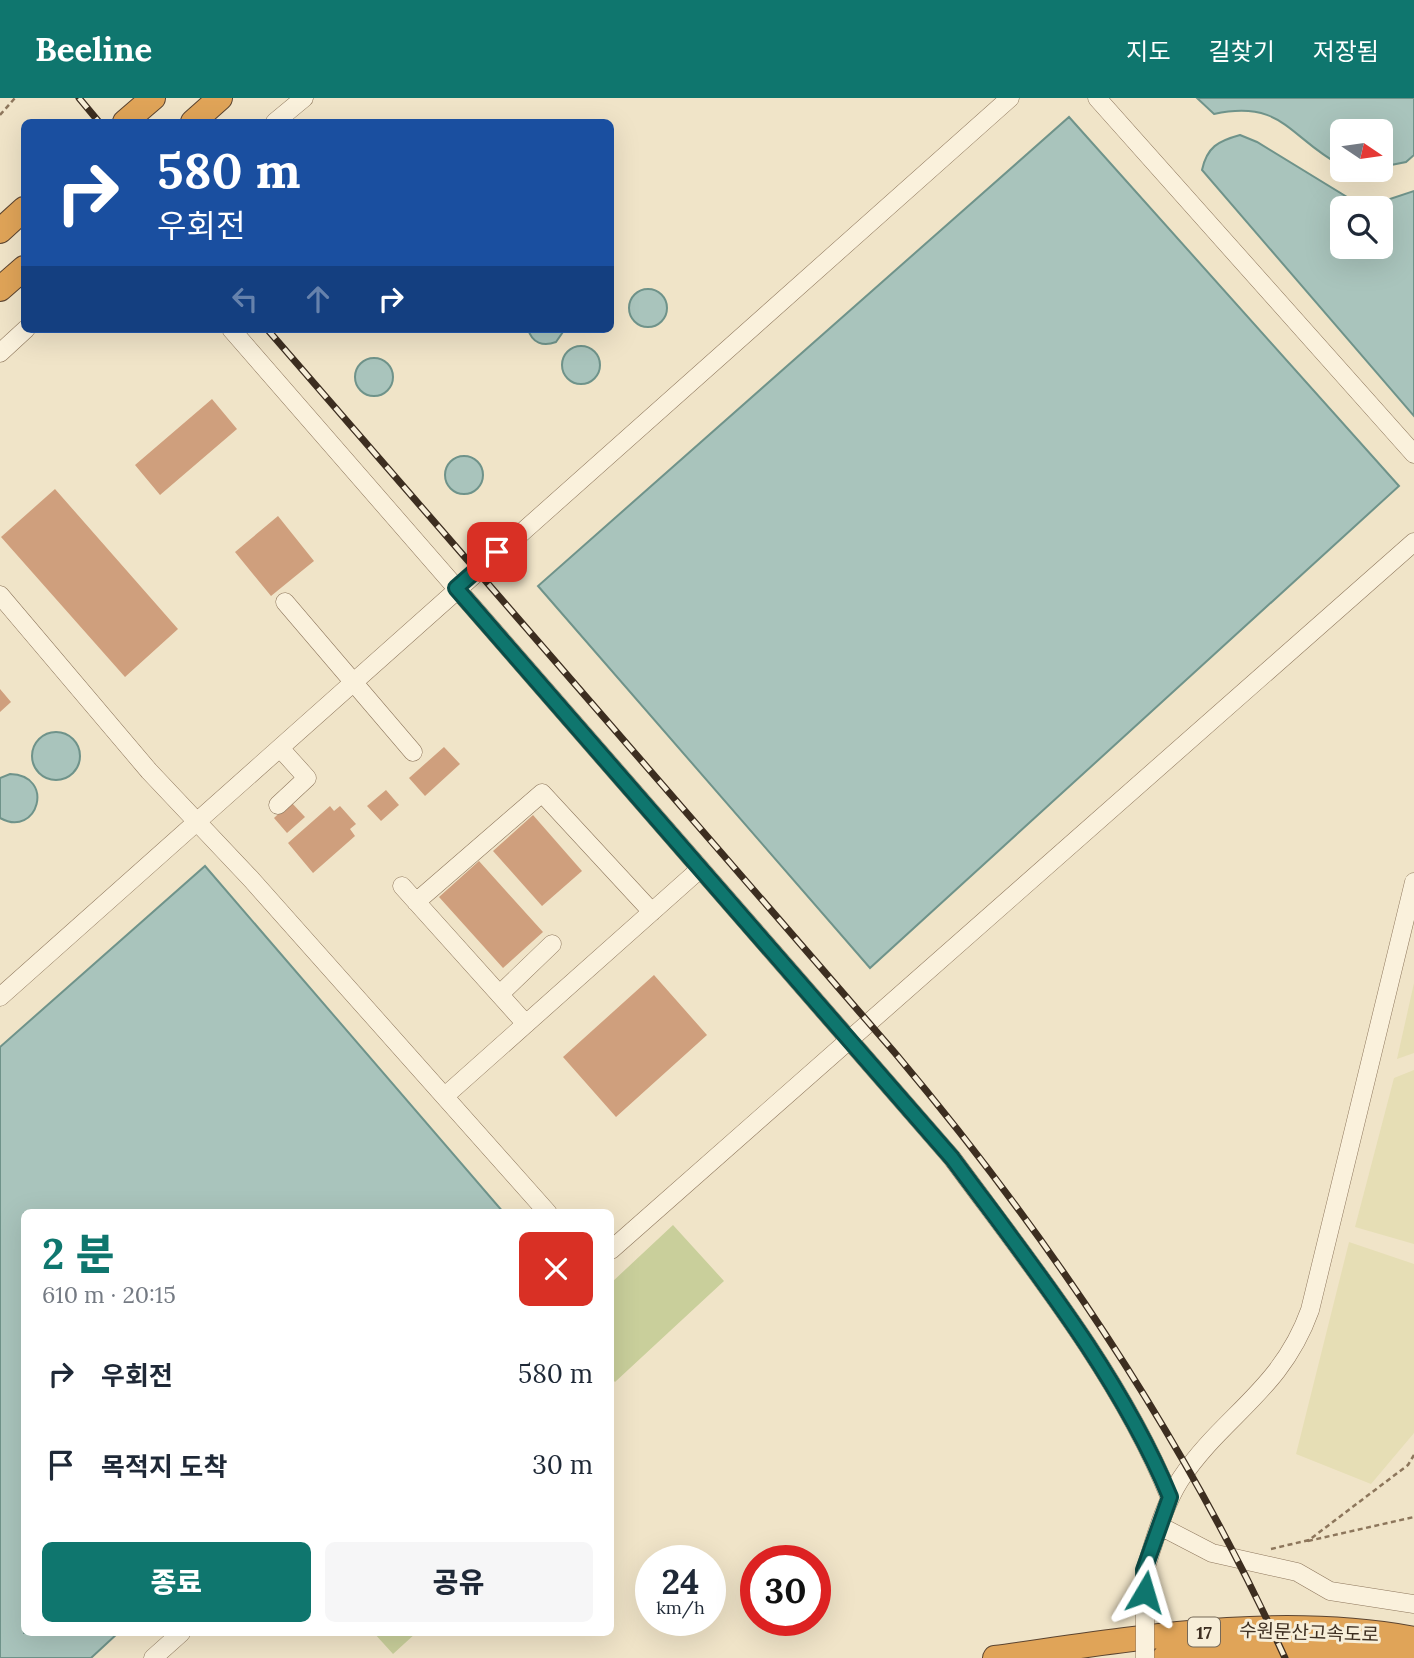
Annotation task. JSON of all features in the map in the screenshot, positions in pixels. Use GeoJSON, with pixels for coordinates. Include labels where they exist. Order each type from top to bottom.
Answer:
{"type":"FeatureCollection","features":[{"type":"Feature","properties":{"kind":"highway"},"geometry":{"type":"LineString","coordinates":[[128,119],[153,98]]}},
{"type":"Feature","properties":{"kind":"highway"},"geometry":{"type":"LineString","coordinates":[[196,119],[220,98]]}},
{"type":"Feature","properties":{"kind":"highway"},"geometry":{"type":"LineString","coordinates":[[0,230],[21,212]]}},
{"type":"Feature","properties":{"kind":"highway"},"geometry":{"type":"LineString","coordinates":[[0,289],[21,271]]}},
{"type":"Feature","properties":{"kind":"highway","name":"수원문산고속도로"},"geometry":{"type":"LineString","coordinates":[[995,1658],[1236,1629],[1377,1632],[1414,1639]]}},
{"type":"Feature","properties":{"kind":"highway","name":"수원문산고속도로"},"geometry":{"type":"LineString","coordinates":[[1164,1658],[1225,1651],[1344,1648],[1406,1658]]}},
{"type":"Feature","properties":{"kind":"street"},"geometry":{"type":"LineString","coordinates":[[279,119],[304,98]]}},
{"type":"Feature","properties":{"kind":"street"},"geometry":{"type":"LineString","coordinates":[[0,997],[456,588],[1010,98]]}},
{"type":"Feature","properties":{"kind":"street"},"geometry":{"type":"LineString","coordinates":[[1097,98],[1414,454]]}},
{"type":"Feature","properties":{"kind":"street"},"geometry":{"type":"LineString","coordinates":[[0,353],[22,333]]}},
{"type":"Feature","properties":{"kind":"street"},"geometry":{"type":"LineString","coordinates":[[234,333],[952,1158],[1023,1255],[1149,1445],[1170,1497]]}},
{"type":"Feature","properties":{"kind":"street"},"geometry":{"type":"LineString","coordinates":[[614,1247],[1414,542]]}},
{"type":"Feature","properties":{"kind":"street"},"geometry":{"type":"LineString","coordinates":[[0,595],[149,771],[198,822],[544,1209]]}},
{"type":"Feature","properties":{"kind":"street"},"geometry":{"type":"LineString","coordinates":[[285,602],[413,752]]}},
{"type":"Feature","properties":{"kind":"street"},"geometry":{"type":"LineString","coordinates":[[278,805],[307,778],[280,748]]}},
{"type":"Feature","properties":{"kind":"street"},"geometry":{"type":"LineString","coordinates":[[416,902],[542,793],[652,912]]}},
{"type":"Feature","properties":{"kind":"street"},"geometry":{"type":"LineString","coordinates":[[445,1096],[700,869]]}},
{"type":"Feature","properties":{"kind":"street"},"geometry":{"type":"LineString","coordinates":[[1145,1658],[1144,1570],[1170,1497],[1206,1450],[1266,1388],[1299,1340],[1310,1310],[1414,882]]}},
{"type":"Feature","properties":{"kind":"street"},"geometry":{"type":"LineString","coordinates":[[402,886],[526,1024]]}},
{"type":"Feature","properties":{"kind":"street"},"geometry":{"type":"LineString","coordinates":[[500,994],[552,944]]}},
{"type":"Feature","properties":{"kind":"street"},"geometry":{"type":"LineString","coordinates":[[1160,1525],[1212,1553],[1297,1572],[1330,1591],[1414,1604]]}},
{"type":"Feature","properties":{"kind":"street"},"geometry":{"type":"LineString","coordinates":[[153,1658],[178,1636]]}},
{"type":"Feature","properties":{"kind":"path"},"geometry":{"type":"LineString","coordinates":[[0,115],[15,98]]}},
{"type":"Feature","properties":{"kind":"path"},"geometry":{"type":"LineString","coordinates":[[1297,1544],[1308,1540],[1413,1458]]}},
{"type":"Feature","properties":{"kind":"path"},"geometry":{"type":"LineString","coordinates":[[1261,1550],[1414,1517]]}},
{"type":"Feature","properties":{"kind":"shaded area"},"geometry":{"type":"Polygon","coordinates":[[[1414,983],[1414,1053],[1397,1059],[1414,983]]]}},
{"type":"Feature","properties":{"kind":"shaded area"},"geometry":{"type":"Polygon","coordinates":[[[1414,1070],[1414,1244],[1355,1227],[1394,1078],[1414,1070]]]}},
{"type":"Feature","properties":{"kind":"shaded area"},"geometry":{"type":"Polygon","coordinates":[[[1349,1242],[1414,1264],[1414,1433],[1371,1484],[1296,1454],[1349,1242]]]}},
{"type":"Feature","properties":{"kind":"green space"},"geometry":{"type":"Polygon","coordinates":[[[673,1225],[724,1281],[615,1382],[614,1280],[673,1225]]]}},
{"type":"Feature","properties":{"kind":"green space"},"geometry":{"type":"Polygon","coordinates":[[[377,1636],[413,1636],[393,1654],[377,1636]]]}},
{"type":"Feature","properties":{"kind":"water"},"geometry":{"type":"Polygon","coordinates":[[[1197,98],[1414,98],[1414,155],[1406,162],[1393,165],[1393,119],[1330,119],[1330,159],[1271,116],[1237,111],[1214,114],[1197,98]]]}},
{"type":"Feature","properties":{"kind":"water"},"geometry":{"type":"Polygon","coordinates":[[[1069,117],[1399,486],[870,968],[538,586],[1069,117]]]}},
{"type":"Feature","properties":{"kind":"water"},"geometry":{"type":"Polygon","coordinates":[[[1240,135],[1257,142],[1345,196],[1330,196],[1330,259],[1393,259],[1393,198],[1414,191],[1414,416],[1202,170],[1210,150],[1240,135]]]}},
{"type":"Feature","properties":{"kind":"water"},"geometry":{"type":"Polygon","coordinates":[[[648,289],[662,294],[667,308],[662,322],[648,327],[634,322],[629,308],[634,294],[648,289]]]}},
{"type":"Feature","properties":{"kind":"water"},"geometry":{"type":"Polygon","coordinates":[[[562,333],[556,342],[547,344],[535,341],[530,334],[562,333]]]}},
{"type":"Feature","properties":{"kind":"water"},"geometry":{"type":"Polygon","coordinates":[[[581,346],[595,351],[600,365],[595,379],[581,384],[567,379],[562,365],[567,351],[581,346]]]}},
{"type":"Feature","properties":{"kind":"water"},"geometry":{"type":"Polygon","coordinates":[[[374,358],[388,363],[393,377],[388,391],[374,396],[360,391],[355,377],[360,363],[374,358]]]}},
{"type":"Feature","properties":{"kind":"water"},"geometry":{"type":"Polygon","coordinates":[[[464,456],[478,461],[483,475],[478,489],[464,494],[450,489],[445,475],[450,461],[464,456]]]}},
{"type":"Feature","properties":{"kind":"water"},"geometry":{"type":"Polygon","coordinates":[[[56,732],[73,739],[80,756],[73,773],[56,780],[39,773],[32,756],[39,739],[56,732]]]}},
{"type":"Feature","properties":{"kind":"water"},"geometry":{"type":"Polygon","coordinates":[[[10,774],[24,777],[33,784],[37,794],[32,814],[24,820],[13,822],[0,818],[0,778],[10,774]]]}},
{"type":"Feature","properties":{"kind":"water"},"geometry":{"type":"Polygon","coordinates":[[[205,866],[501,1209],[21,1209],[21,1636],[115,1636],[91,1658],[0,1658],[0,1047],[205,866]]]}},
{"type":"Feature","properties":{"kind":"building"},"geometry":{"type":"Polygon","coordinates":[[[212,399],[237,429],[160,495],[135,465],[212,399]]]}},
{"type":"Feature","properties":{"kind":"building"},"geometry":{"type":"Polygon","coordinates":[[[55,489],[178,629],[125,677],[1,537],[55,489]]]}},
{"type":"Feature","properties":{"kind":"building"},"geometry":{"type":"Polygon","coordinates":[[[278,516],[314,561],[271,596],[235,552],[278,516]]]}},
{"type":"Feature","properties":{"kind":"building"},"geometry":{"type":"Polygon","coordinates":[[[0,689],[11,702],[0,712],[0,689]]]}},
{"type":"Feature","properties":{"kind":"building"},"geometry":{"type":"Polygon","coordinates":[[[444,747],[460,764],[425,796],[409,778],[444,747]]]}},
{"type":"Feature","properties":{"kind":"building"},"geometry":{"type":"Polygon","coordinates":[[[386,790],[399,805],[381,821],[367,806],[386,790]]]}},
{"type":"Feature","properties":{"kind":"building"},"geometry":{"type":"Polygon","coordinates":[[[291,802],[305,817],[287,833],[274,818],[291,802]]]}},
{"type":"Feature","properties":{"kind":"building"},"geometry":{"type":"Polygon","coordinates":[[[330,806],[334,811],[340,806],[356,824],[350,829],[355,836],[313,873],[288,843],[330,806]]]}},
{"type":"Feature","properties":{"kind":"building"},"geometry":{"type":"Polygon","coordinates":[[[533,815],[582,871],[542,906],[493,851],[533,815]]]}},
{"type":"Feature","properties":{"kind":"building"},"geometry":{"type":"Polygon","coordinates":[[[479,861],[543,932],[503,968],[439,897],[479,861]]]}},
{"type":"Feature","properties":{"kind":"building"},"geometry":{"type":"Polygon","coordinates":[[[654,975],[707,1035],[616,1117],[563,1057],[654,975]]]}},
{"type":"Feature","properties":{"kind":"railway"},"geometry":{"type":"LineString","coordinates":[[79,98],[96,119]]}},
{"type":"Feature","properties":{"kind":"railway"},"geometry":{"type":"LineString","coordinates":[[270,333],[895,1053],[1007,1194],[1111,1342],[1159,1419],[1204,1497],[1285,1658]]}},
{"type":"Feature","properties":{"kind":"route"},"geometry":{"type":"LineString","coordinates":[[497,552],[456,588],[952,1158],[1023,1255],[1149,1445],[1170,1497],[1144,1570],[1145,1592]]}}]}
